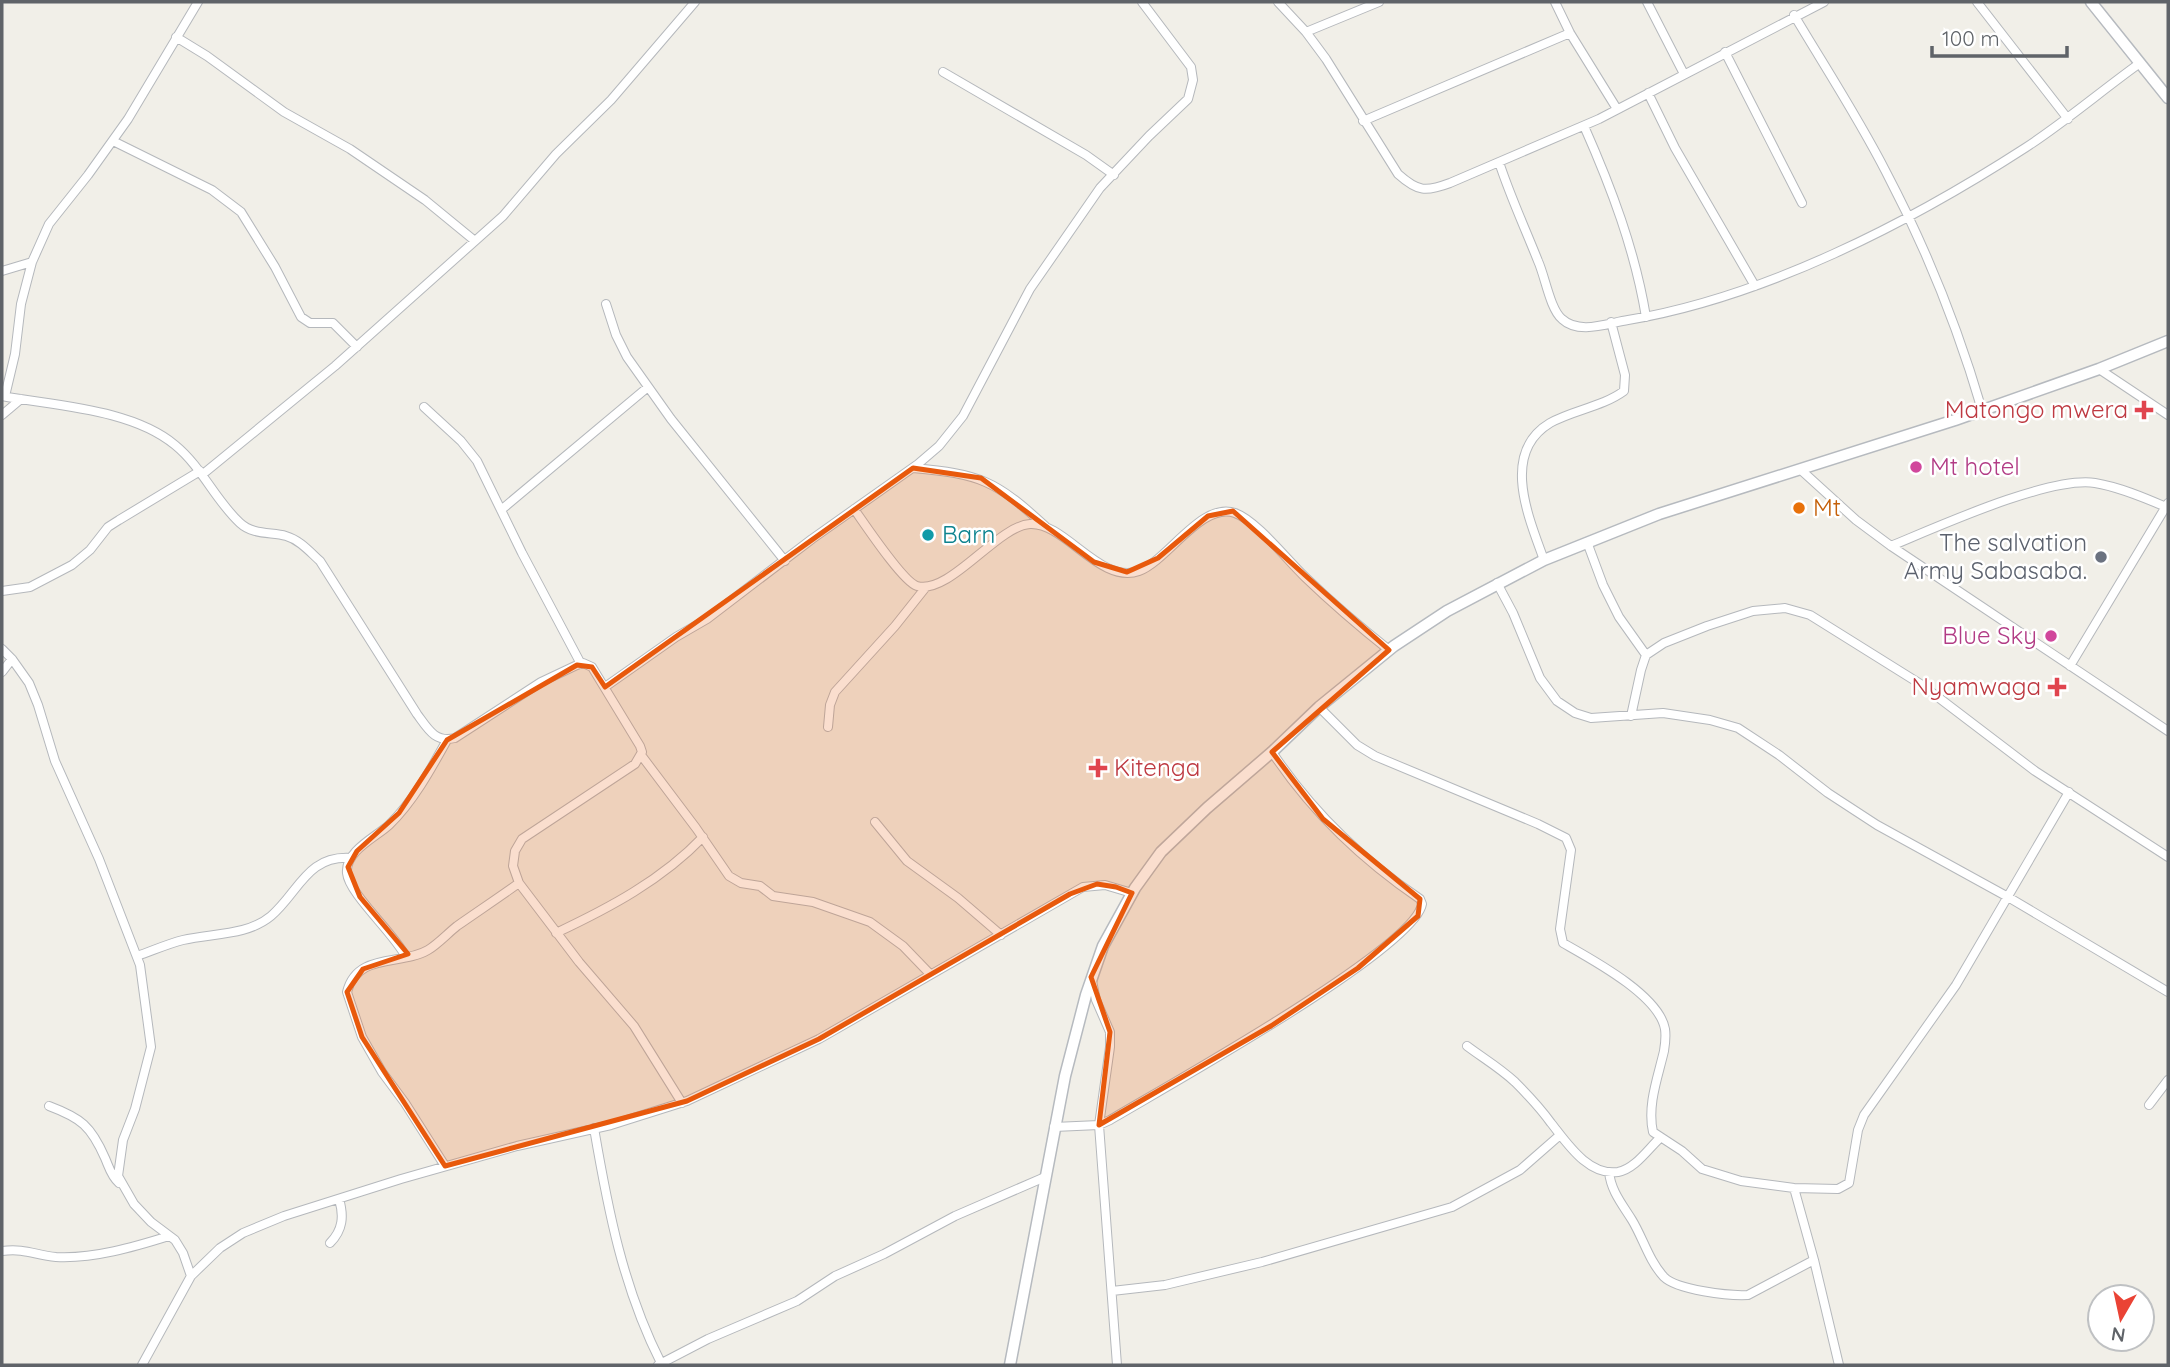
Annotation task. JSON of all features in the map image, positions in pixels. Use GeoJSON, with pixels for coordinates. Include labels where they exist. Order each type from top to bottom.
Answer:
{"type":"FeatureCollection","features":[{"type":"Feature","properties":{"kind":"main road"},"geometry":{"type":"LineString","coordinates":[[2091,2],[2168,98]]}},
{"type":"Feature","properties":{"kind":"main road"},"geometry":{"type":"LineString","coordinates":[[1010,1365],[1054,1127],[1074,1038],[1091,977],[1104,946],[1132,893],[1161,852],[1319,707],[1389,650],[1447,611],[1544,560],[1659,514],[1982,410],[2099,369],[2168,341]]}},
{"type":"Feature","properties":{"kind":"street"},"geometry":{"type":"LineString","coordinates":[[198,2],[128,119],[49,224],[32,262],[21,304],[15,354],[4,396],[118,417],[151,429],[175,445],[202,473],[242,525],[254,531],[287,536],[302,544],[320,561],[425,726],[439,739],[456,738],[541,682],[581,664],[592,667],[640,746],[641,755],[729,876],[735,881],[760,886],[773,896],[813,902],[870,922],[895,940],[930,974]]}},
{"type":"Feature","properties":{"kind":"street"},"geometry":{"type":"LineString","coordinates":[[2,591],[30,587],[72,565],[90,550],[108,527],[202,473],[357,347],[503,216],[556,154],[611,100],[695,2]]}},
{"type":"Feature","properties":{"kind":"street"},"geometry":{"type":"LineString","coordinates":[[605,687],[676,637],[707,619],[913,468],[939,446],[963,416],[1030,289],[1100,188],[1188,99],[1192,90],[1191,67],[1142,2]]}},
{"type":"Feature","properties":{"kind":"street"},"geometry":{"type":"LineString","coordinates":[[1278,2],[1326,59],[1398,174],[1411,186],[1422,190],[1435,189],[1584,126],[1794,15],[1824,2]]}},
{"type":"Feature","properties":{"kind":"street"},"geometry":{"type":"LineString","coordinates":[[1306,32],[1379,2]]}},
{"type":"Feature","properties":{"kind":"street"},"geometry":{"type":"LineString","coordinates":[[1555,2],[1570,33],[1617,109]]}},
{"type":"Feature","properties":{"kind":"street"},"geometry":{"type":"LineString","coordinates":[[1647,2],[1684,74]]}},
{"type":"Feature","properties":{"kind":"street"},"geometry":{"type":"LineString","coordinates":[[1978,2],[2068,119]]}},
{"type":"Feature","properties":{"kind":"street"},"geometry":{"type":"LineString","coordinates":[[1794,15],[1885,169],[1909,216],[1956,331],[1982,410]]}},
{"type":"Feature","properties":{"kind":"street"},"geometry":{"type":"LineString","coordinates":[[1363,121],[1570,33]]}},
{"type":"Feature","properties":{"kind":"street"},"geometry":{"type":"LineString","coordinates":[[176,37],[284,112],[350,149],[425,200],[475,241]]}},
{"type":"Feature","properties":{"kind":"street"},"geometry":{"type":"LineString","coordinates":[[1725,52],[1802,203]]}},
{"type":"Feature","properties":{"kind":"street"},"geometry":{"type":"LineString","coordinates":[[1499,162],[1543,272],[1553,305],[1561,318],[1572,325],[1587,327],[1646,317],[1728,296],[1853,244],[1909,216],[2024,149],[2068,119],[2140,63]]}},
{"type":"Feature","properties":{"kind":"street"},"geometry":{"type":"LineString","coordinates":[[943,72],[1077,150],[1114,175]]}},
{"type":"Feature","properties":{"kind":"street"},"geometry":{"type":"LineString","coordinates":[[1648,93],[1675,148],[1755,286]]}},
{"type":"Feature","properties":{"kind":"street"},"geometry":{"type":"LineString","coordinates":[[1584,126],[1633,254],[1646,317]]}},
{"type":"Feature","properties":{"kind":"street"},"geometry":{"type":"LineString","coordinates":[[113,141],[212,190],[241,212],[275,267],[301,317],[310,323],[333,323],[357,347]]}},
{"type":"Feature","properties":{"kind":"street"},"geometry":{"type":"LineString","coordinates":[[2,271],[32,262]]}},
{"type":"Feature","properties":{"kind":"street"},"geometry":{"type":"LineString","coordinates":[[606,304],[616,335],[627,357],[671,419],[785,561]]}},
{"type":"Feature","properties":{"kind":"street"},"geometry":{"type":"LineString","coordinates":[[1544,560],[1530,520],[1521,467],[1533,436],[1550,423],[1614,398],[1624,391],[1625,375],[1611,322]]}},
{"type":"Feature","properties":{"kind":"street"},"geometry":{"type":"LineString","coordinates":[[2099,369],[2168,415]]}},
{"type":"Feature","properties":{"kind":"street"},"geometry":{"type":"LineString","coordinates":[[501,509],[648,387]]}},
{"type":"Feature","properties":{"kind":"street"},"geometry":{"type":"LineString","coordinates":[[2,415],[21,399]]}},
{"type":"Feature","properties":{"kind":"street"},"geometry":{"type":"LineString","coordinates":[[424,407],[461,441],[477,461],[581,664]]}},
{"type":"Feature","properties":{"kind":"street"},"geometry":{"type":"LineString","coordinates":[[913,468],[956,472],[981,478],[1018,501],[1048,528],[1094,562],[1127,572],[1138,571],[1158,558],[1208,516],[1233,512],[1247,520],[1305,577],[1389,650]]}},
{"type":"Feature","properties":{"kind":"street"},"geometry":{"type":"LineString","coordinates":[[1801,470],[1856,520],[1891,546],[2168,731]]}},
{"type":"Feature","properties":{"kind":"street"},"geometry":{"type":"LineString","coordinates":[[1891,546],[1997,504],[2075,482],[2094,483],[2167,505],[2070,666]]}},
{"type":"Feature","properties":{"kind":"street"},"geometry":{"type":"LineString","coordinates":[[854,509],[914,586],[926,587],[935,584],[1004,535],[1020,527],[1028,524],[1048,528]]}},
{"type":"Feature","properties":{"kind":"street"},"geometry":{"type":"LineString","coordinates":[[1587,542],[1603,585],[1619,617],[1646,656]]}},
{"type":"Feature","properties":{"kind":"street"},"geometry":{"type":"LineString","coordinates":[[1497,583],[1513,613],[1540,678],[1557,701],[1575,713],[1591,718],[1663,713],[1710,720],[1738,729],[1877,825],[2008,897],[2168,992]]}},
{"type":"Feature","properties":{"kind":"street"},"geometry":{"type":"LineString","coordinates":[[828,727],[830,705],[835,692],[926,587]]}},
{"type":"Feature","properties":{"kind":"street"},"geometry":{"type":"LineString","coordinates":[[1631,716],[1646,656],[1664,643],[1753,611],[1785,608],[1810,615],[1922,685],[2035,771],[2168,857]]}},
{"type":"Feature","properties":{"kind":"street"},"geometry":{"type":"LineString","coordinates":[[2,649],[29,683],[55,761],[99,859],[145,985],[151,1047],[118,1163],[118,1176],[134,1204],[169,1236],[183,1253],[191,1276]]}},
{"type":"Feature","properties":{"kind":"street"},"geometry":{"type":"LineString","coordinates":[[2,672],[12,659]]}},
{"type":"Feature","properties":{"kind":"street"},"geometry":{"type":"LineString","coordinates":[[1319,707],[1357,746],[1375,757],[1566,838],[1571,850],[1560,929],[1563,943],[1634,987],[1656,1011],[1665,1028],[1664,1048],[1650,1119],[1653,1132],[1682,1151],[1702,1169],[1741,1181],[1794,1188],[1838,1189],[1849,1183],[1858,1130],[1864,1115],[1956,985],[2069,792]]}},
{"type":"Feature","properties":{"kind":"street"},"geometry":{"type":"LineString","coordinates":[[406,957],[400,945],[360,897],[347,873],[351,858],[399,813],[447,740]]}},
{"type":"Feature","properties":{"kind":"street"},"geometry":{"type":"LineString","coordinates":[[1054,1127],[1099,1125],[1271,1026],[1358,968],[1403,932],[1421,910],[1420,900],[1376,868],[1323,819],[1296,787],[1272,752]]}},
{"type":"Feature","properties":{"kind":"street"},"geometry":{"type":"LineString","coordinates":[[641,755],[635,764],[522,839],[515,851],[513,866],[519,883],[556,933],[604,994],[634,1026],[682,1103]]}},
{"type":"Feature","properties":{"kind":"street"},"geometry":{"type":"LineString","coordinates":[[875,822],[907,862],[958,898],[1001,935]]}},
{"type":"Feature","properties":{"kind":"street"},"geometry":{"type":"LineString","coordinates":[[556,933],[663,874],[703,837]]}},
{"type":"Feature","properties":{"kind":"street"},"geometry":{"type":"LineString","coordinates":[[136,956],[183,940],[243,929],[262,921],[271,916],[296,885],[324,861],[351,858]]}},
{"type":"Feature","properties":{"kind":"street"},"geometry":{"type":"LineString","coordinates":[[445,1166],[368,1049],[347,992],[352,979],[363,969],[376,962],[415,956],[428,950],[519,883]]}},
{"type":"Feature","properties":{"kind":"street"},"geometry":{"type":"LineString","coordinates":[[142,1365],[191,1276],[220,1248],[243,1233],[284,1216],[445,1166],[682,1103],[819,1039],[1070,894],[1090,885],[1105,884],[1132,893]]}},
{"type":"Feature","properties":{"kind":"street"},"geometry":{"type":"LineString","coordinates":[[1091,977],[1096,1000],[1110,1032],[1099,1125],[1117,1365]]}},
{"type":"Feature","properties":{"kind":"street"},"geometry":{"type":"LineString","coordinates":[[1467,1046],[1517,1084],[1560,1135],[1595,1168],[1609,1172],[1622,1171],[1633,1165],[1660,1138]]}},
{"type":"Feature","properties":{"kind":"street"},"geometry":{"type":"LineString","coordinates":[[2149,1105],[2168,1080]]}},
{"type":"Feature","properties":{"kind":"street"},"geometry":{"type":"LineString","coordinates":[[49,1106],[71,1114],[94,1133],[115,1180],[124,1187]]}},
{"type":"Feature","properties":{"kind":"street"},"geometry":{"type":"LineString","coordinates":[[594,1128],[610,1223],[625,1278],[643,1328],[660,1364],[708,1339],[797,1301],[835,1276],[884,1254],[955,1216],[1045,1177]]}},
{"type":"Feature","properties":{"kind":"street"},"geometry":{"type":"LineString","coordinates":[[1112,1291],[1165,1285],[1262,1262],[1441,1210],[1520,1170],[1560,1135]]}},
{"type":"Feature","properties":{"kind":"street"},"geometry":{"type":"LineString","coordinates":[[1609,1172],[1611,1185],[1652,1260],[1665,1278],[1678,1284],[1737,1296],[1748,1295],[1814,1260]]}},
{"type":"Feature","properties":{"kind":"street"},"geometry":{"type":"LineString","coordinates":[[1794,1188],[1839,1365]]}},
{"type":"Feature","properties":{"kind":"street"},"geometry":{"type":"LineString","coordinates":[[330,1243],[341,1228],[339,1199]]}},
{"type":"Feature","properties":{"kind":"street"},"geometry":{"type":"LineString","coordinates":[[2,1251],[14,1249],[67,1256],[120,1250],[169,1236]]}},
{"type":"Feature","properties":{"kind":"highlighted area"},"geometry":{"type":"Polygon","coordinates":[[[913,468],[981,478],[1094,562],[1127,572],[1158,558],[1208,516],[1233,511],[1389,650],[1272,752],[1323,819],[1420,899],[1418,916],[1358,968],[1271,1026],[1099,1125],[1110,1032],[1091,977],[1132,893],[1116,887],[1097,884],[1070,894],[819,1039],[687,1101],[445,1166],[362,1037],[347,992],[363,969],[408,954],[360,897],[348,867],[357,851],[399,813],[447,740],[577,665],[592,667],[605,687],[913,468]]]}},
{"type":"Feature","properties":{"kind":"place","name":"Matongo mwera"},"geometry":{"type":"Point","coordinates":[2144,410]}},
{"type":"Feature","properties":{"kind":"place","name":"Mt hotel"},"geometry":{"type":"Point","coordinates":[1916,467]}},
{"type":"Feature","properties":{"kind":"place","name":"Mt"},"geometry":{"type":"Point","coordinates":[1799,508]}},
{"type":"Feature","properties":{"kind":"place","name":"Barn"},"geometry":{"type":"Point","coordinates":[928,535]}},
{"type":"Feature","properties":{"kind":"place","name":"The salvation Army Sabasaba."},"geometry":{"type":"Point","coordinates":[2101,557]}},
{"type":"Feature","properties":{"kind":"place","name":"Blue Sky"},"geometry":{"type":"Point","coordinates":[2051,636]}},
{"type":"Feature","properties":{"kind":"place","name":"Nyamwaga"},"geometry":{"type":"Point","coordinates":[2057,687]}},
{"type":"Feature","properties":{"kind":"place","name":"Kitenga"},"geometry":{"type":"Point","coordinates":[1098,768]}}]}
